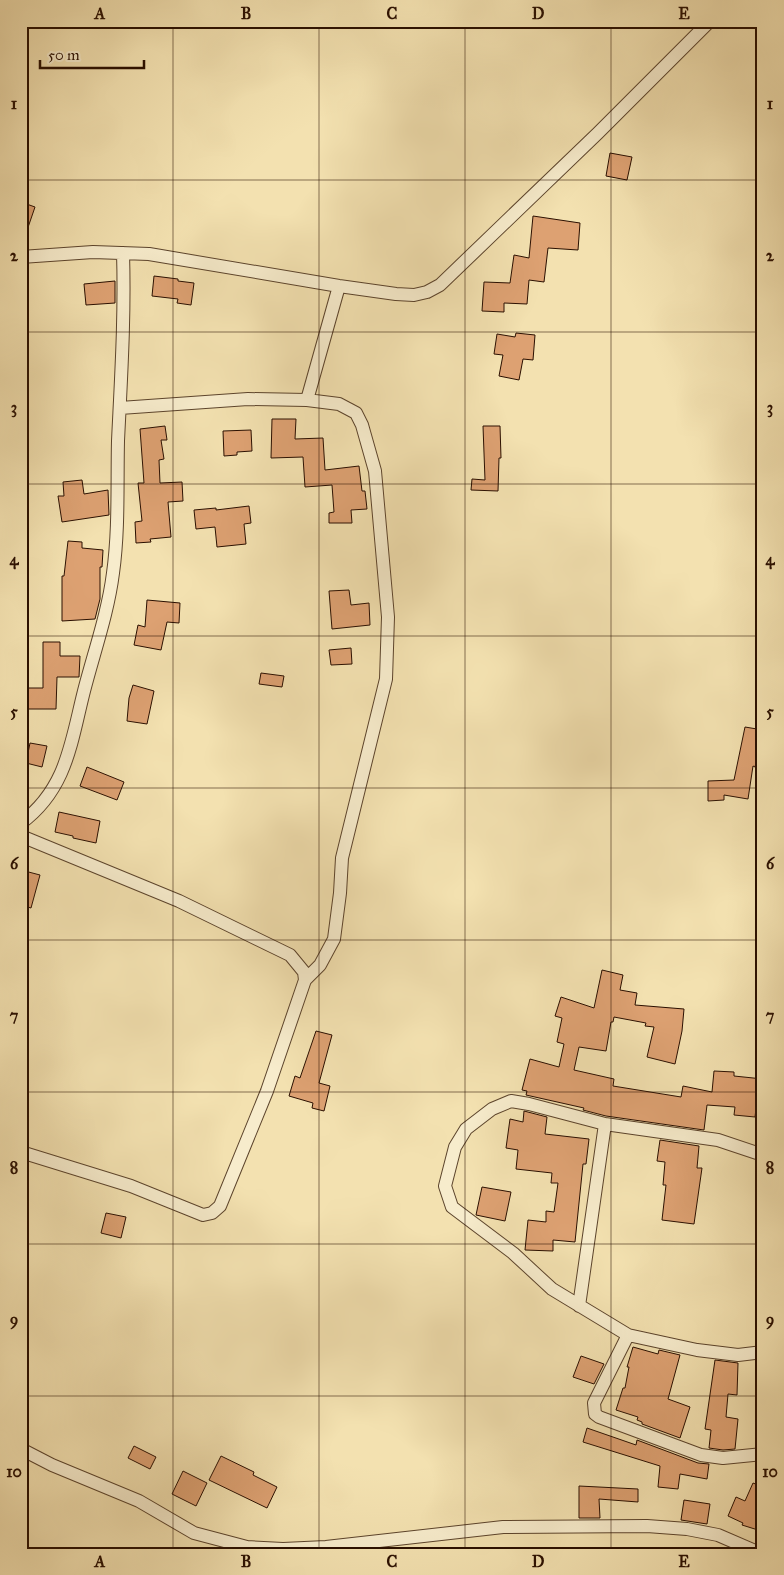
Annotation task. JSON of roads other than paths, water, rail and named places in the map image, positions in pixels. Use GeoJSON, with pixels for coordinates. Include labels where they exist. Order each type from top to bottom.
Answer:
{"type":"FeatureCollection","features":[{"type":"Feature","properties":{"kind":"street"},"geometry":{"type":"LineString","coordinates":[[21,257],[94,252],[149,254],[339,286],[414,295],[427,292],[440,285],[598,133],[710,21]]}},
{"type":"Feature","properties":{"kind":"street"},"geometry":{"type":"LineString","coordinates":[[21,823],[33,814],[52,791],[66,766],[105,613],[113,574],[116,542],[124,288],[123,253]]}},
{"type":"Feature","properties":{"kind":"street"},"geometry":{"type":"LineString","coordinates":[[307,400],[339,286]]}},
{"type":"Feature","properties":{"kind":"street"},"geometry":{"type":"LineString","coordinates":[[120,408],[248,398],[307,400],[340,404],[356,413],[359,418],[375,471],[388,617],[386,679],[342,858],[334,939],[320,965],[305,980]]}},
{"type":"Feature","properties":{"kind":"street"},"geometry":{"type":"LineString","coordinates":[[21,836],[179,900],[290,955],[304,972],[305,980],[267,1091],[220,1206],[212,1213],[203,1215],[131,1186],[21,1152]]}},
{"type":"Feature","properties":{"kind":"street"},"geometry":{"type":"LineString","coordinates":[[763,1155],[718,1140],[605,1124],[529,1104],[511,1102],[492,1109],[466,1129],[455,1146],[445,1186],[452,1207],[513,1253],[552,1289],[628,1335],[697,1350],[738,1355],[763,1352]]}},
{"type":"Feature","properties":{"kind":"street"},"geometry":{"type":"LineString","coordinates":[[579,1306],[605,1124]]}},
{"type":"Feature","properties":{"kind":"street"},"geometry":{"type":"LineString","coordinates":[[628,1335],[594,1403],[595,1414],[701,1455],[724,1458],[763,1454]]}},
{"type":"Feature","properties":{"kind":"street"},"geometry":{"type":"LineString","coordinates":[[21,1449],[52,1465],[139,1502],[194,1533],[247,1547],[282,1549],[326,1547],[503,1527],[647,1526],[687,1529],[718,1535],[762,1554]]}}]}
